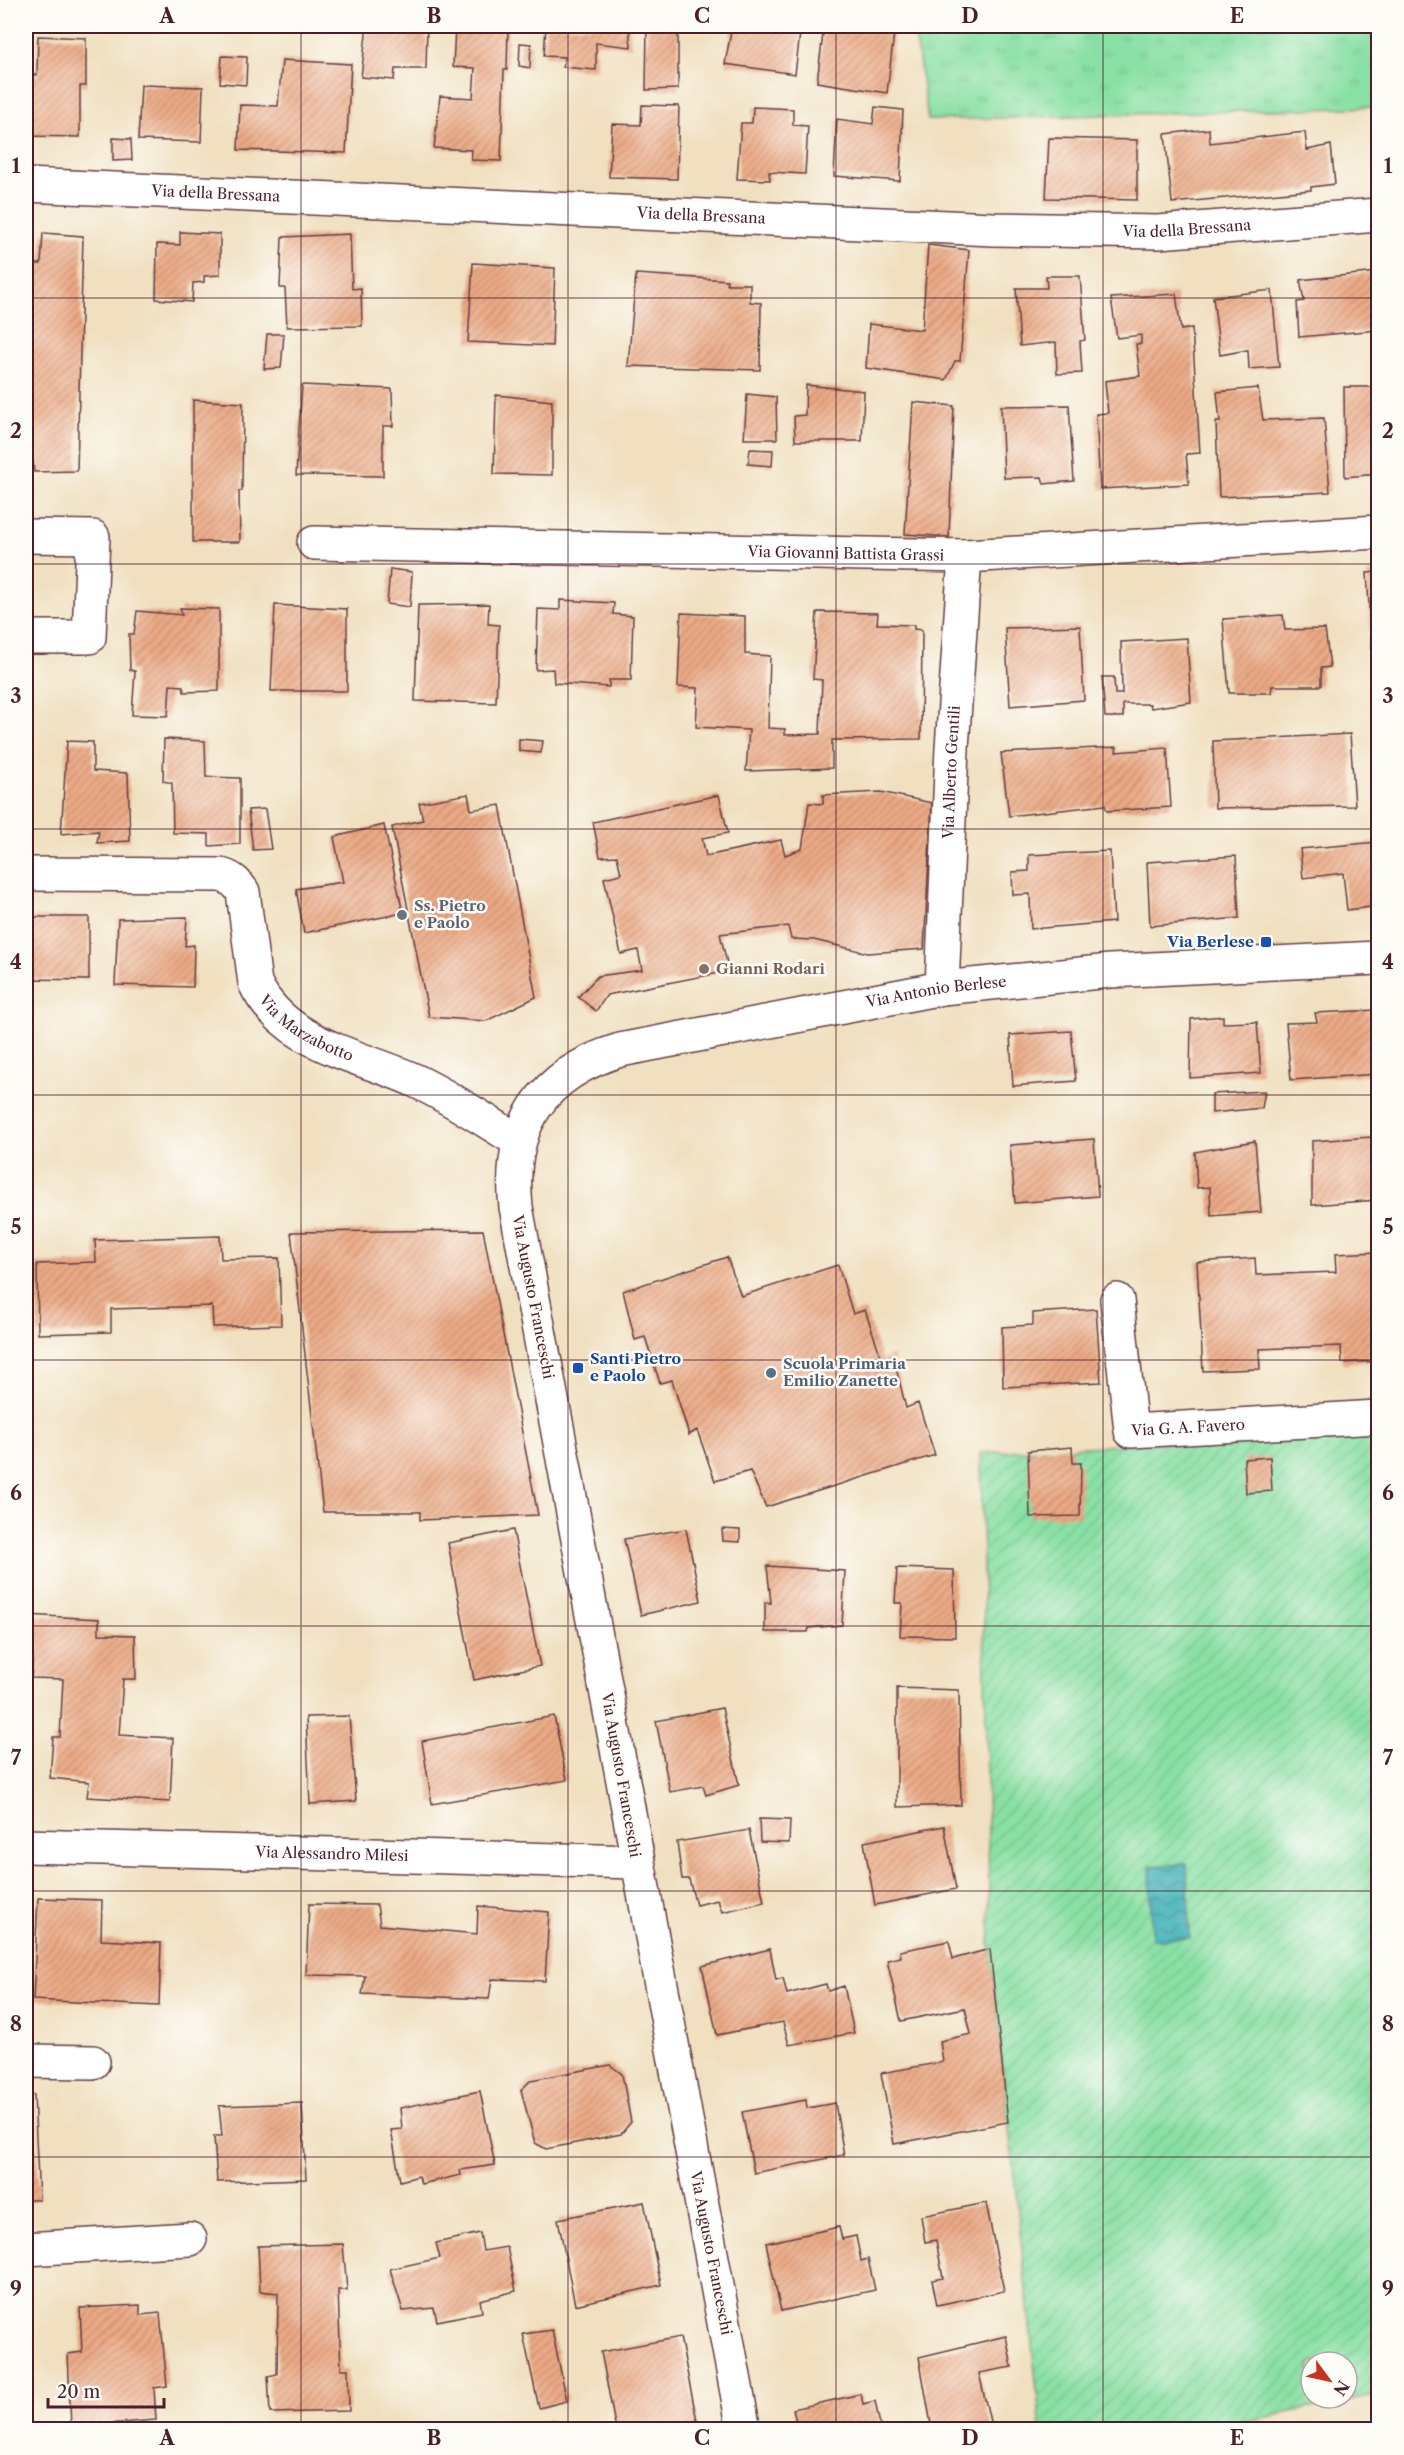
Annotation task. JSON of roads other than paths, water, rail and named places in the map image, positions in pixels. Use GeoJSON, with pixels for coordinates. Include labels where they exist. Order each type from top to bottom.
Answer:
{"type":"FeatureCollection","features":[{"type":"Feature","properties":{"kind":"street","name":"Via della Bressana"},"geometry":{"type":"LineString","coordinates":[[26,185],[993,229],[1158,232],[1378,215]]}},
{"type":"Feature","properties":{"kind":"street","name":"Via Giovanni Battista Grassi"},"geometry":{"type":"LineString","coordinates":[[314,543],[965,556],[1378,532]]}},
{"type":"Feature","properties":{"kind":"street"},"geometry":{"type":"LineString","coordinates":[[26,536],[93,537],[89,637],[26,637]]}},
{"type":"Feature","properties":{"kind":"street","name":"Via Alberto Gentili"},"geometry":{"type":"LineString","coordinates":[[942,988],[952,748],[965,556]]}},
{"type":"Feature","properties":{"kind":"street","name":"Via Marzabotto"},"geometry":{"type":"LineString","coordinates":[[26,874],[221,875],[230,878],[243,892],[255,983],[261,995],[280,1017],[339,1052],[396,1072],[524,1131]]}},
{"type":"Feature","properties":{"kind":"street","name":"Via Antonio Berlese"},"geometry":{"type":"LineString","coordinates":[[524,1131],[542,1097],[556,1082],[592,1058],[620,1050],[942,988],[1110,971],[1378,958]]}},
{"type":"Feature","properties":{"kind":"street","name":"Via Augusto Franceschi"},"geometry":{"type":"LineString","coordinates":[[524,1131],[515,1162],[516,1206],[744,2430]]}},
{"type":"Feature","properties":{"kind":"street","name":"Via G. A. Favero"},"geometry":{"type":"LineString","coordinates":[[1117,1300],[1131,1431],[1378,1418]]}},
{"type":"Feature","properties":{"kind":"street","name":"Via Alessandro Milesi"},"geometry":{"type":"LineString","coordinates":[[26,1846],[637,1862]]}},
{"type":"Feature","properties":{"kind":"street"},"geometry":{"type":"LineString","coordinates":[[26,2061],[93,2062]]}},
{"type":"Feature","properties":{"kind":"street"},"geometry":{"type":"LineString","coordinates":[[26,2249],[190,2239]]}},
{"type":"Feature","properties":{"kind":"water"},"geometry":{"type":"Polygon","coordinates":[[[1187,1864],[1190,1938],[1152,1939],[1150,1866],[1187,1864]]]}},
{"type":"Feature","properties":{"kind":"place","name":"Ss. Pietro e Paolo"},"geometry":{"type":"Point","coordinates":[402,915]}},
{"type":"Feature","properties":{"kind":"place","name":"Via Berlese"},"geometry":{"type":"Point","coordinates":[1266,942]}},
{"type":"Feature","properties":{"kind":"place","name":"Gianni Rodari"},"geometry":{"type":"Point","coordinates":[704,969]}},
{"type":"Feature","properties":{"kind":"place","name":"Santi Pietro e Paolo"},"geometry":{"type":"Point","coordinates":[578,1368]}},
{"type":"Feature","properties":{"kind":"place","name":"Scuola Primaria Emilio Zanette"},"geometry":{"type":"Point","coordinates":[771,1373]}}]}
